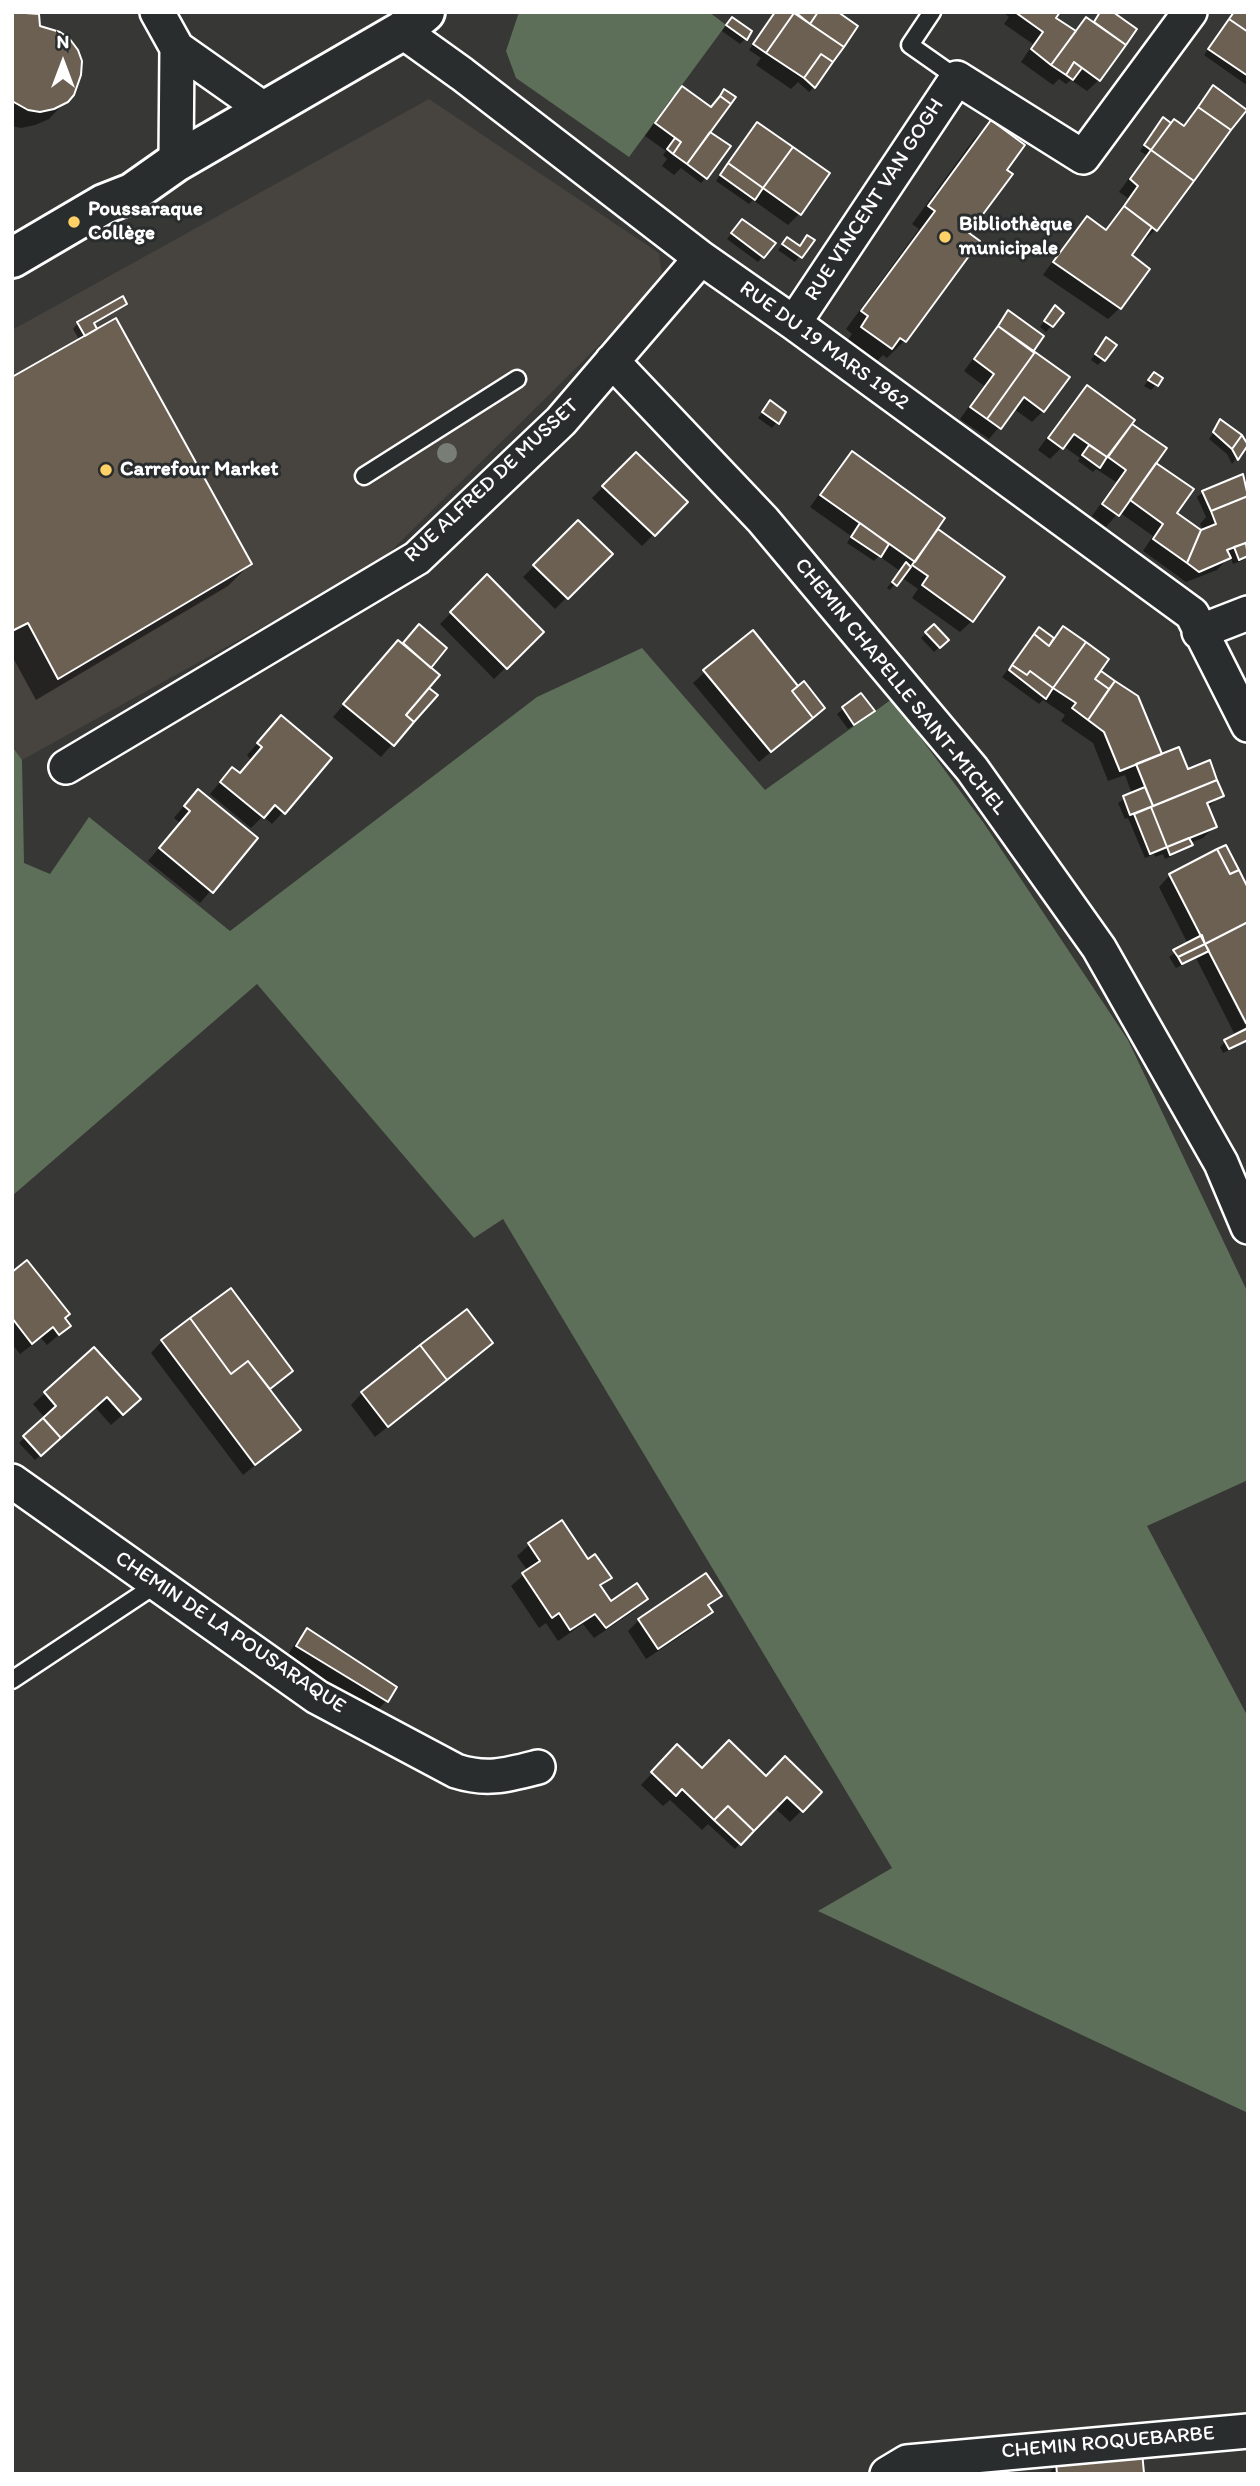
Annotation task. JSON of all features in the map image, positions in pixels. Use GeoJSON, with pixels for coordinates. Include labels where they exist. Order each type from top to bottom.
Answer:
{"type":"FeatureCollection","features":[{"type":"Feature","properties":{"kind":"street"},"geometry":{"type":"LineString","coordinates":[[157,12],[177,48],[265,110]]}},
{"type":"Feature","properties":{"kind":"street","name":"RUE VINCENT VAN GOGH"},"geometry":{"type":"LineString","coordinates":[[794,323],[957,78],[1083,157],[1190,12]]}},
{"type":"Feature","properties":{"kind":"street"},"geometry":{"type":"LineString","coordinates":[[12,258],[104,204],[132,192],[176,162],[413,21]]}},
{"type":"Feature","properties":{"kind":"street","name":"RUE DU 19 MARS 1962"},"geometry":{"type":"LineString","coordinates":[[413,21],[462,74],[701,258],[1192,614],[1248,725]]}},
{"type":"Feature","properties":{"kind":"street"},"geometry":{"type":"LineString","coordinates":[[176,162],[177,48]]}},
{"type":"Feature","properties":{"kind":"street","name":"RUE ALFRED DE MUSSET"},"geometry":{"type":"LineString","coordinates":[[66,767],[417,558],[561,421],[701,258]]}},
{"type":"Feature","properties":{"kind":"street","name":"CHEMIN CHAPELLE SAINT-MICHEL"},"geometry":{"type":"LineString","coordinates":[[612,361],[763,520],[972,769],[1099,948],[1221,1163],[1248,1227]]}},
{"type":"Feature","properties":{"kind":"street"},"geometry":{"type":"LineString","coordinates":[[1199,632],[1248,613]]}},
{"type":"Feature","properties":{"kind":"street","name":"CHEMIN DE LA POUSARAQUE"},"geometry":{"type":"LineString","coordinates":[[12,1481],[317,1697],[456,1771],[475,1777],[498,1777],[538,1767]]}},
{"type":"Feature","properties":{"kind":"street","name":"CHEMIN ROQUEBARBE"},"geometry":{"type":"LineString","coordinates":[[887,2474],[907,2462],[1248,2431]]}},
{"type":"Feature","properties":{"kind":"lane","name":"RUE VINCENT VAN GOGH"},"geometry":{"type":"LineString","coordinates":[[932,12],[910,45],[957,78]]}},
{"type":"Feature","properties":{"kind":"lane"},"geometry":{"type":"LineString","coordinates":[[364,476],[517,379]]}},
{"type":"Feature","properties":{"kind":"lane"},"geometry":{"type":"LineString","coordinates":[[12,1680],[157,1584]]}},
{"type":"Feature","properties":{"kind":"shaded area"},"geometry":{"type":"Polygon","coordinates":[[[429,99],[659,253],[663,282],[380,562],[22,760],[12,745],[12,330],[429,99]]]}},
{"type":"Feature","properties":{"kind":"green space"},"geometry":{"type":"Polygon","coordinates":[[[519,12],[709,12],[726,25],[629,157],[516,78],[506,51],[519,12]]]}},
{"type":"Feature","properties":{"kind":"green space"},"geometry":{"type":"Polygon","coordinates":[[[642,648],[765,790],[892,699],[983,822],[1128,1040],[1248,1293],[1248,1480],[1147,1526],[1248,1717],[1248,2113],[818,1911],[892,1868],[503,1219],[474,1238],[257,984],[12,1196],[12,746],[22,760],[24,863],[50,874],[89,817],[230,931],[537,697],[642,648]]]}},
{"type":"Feature","properties":{"kind":"building"},"geometry":{"type":"Polygon","coordinates":[[[12,12],[39,14],[40,26],[60,32],[69,38],[78,50],[82,61],[81,75],[74,95],[68,102],[40,112],[28,110],[12,101],[12,12]]]}},
{"type":"Feature","properties":{"kind":"building"},"geometry":{"type":"Polygon","coordinates":[[[775,12],[794,13],[766,53],[753,44],[775,12]]]}},
{"type":"Feature","properties":{"kind":"building"},"geometry":{"type":"Polygon","coordinates":[[[795,12],[818,12],[810,24],[795,12]]]}},
{"type":"Feature","properties":{"kind":"building"},"geometry":{"type":"Polygon","coordinates":[[[818,12],[838,12],[858,26],[844,47],[810,24],[818,12]]]}},
{"type":"Feature","properties":{"kind":"building"},"geometry":{"type":"Polygon","coordinates":[[[1015,12],[1060,12],[1056,18],[1076,31],[1051,65],[1031,49],[1043,32],[1015,12]]]}},
{"type":"Feature","properties":{"kind":"building"},"geometry":{"type":"Polygon","coordinates":[[[1100,12],[1113,12],[1137,29],[1126,45],[1094,22],[1100,12]]]}},
{"type":"Feature","properties":{"kind":"building"},"geometry":{"type":"Polygon","coordinates":[[[1234,12],[1248,12],[1248,32],[1229,19],[1234,12]]]}},
{"type":"Feature","properties":{"kind":"building"},"geometry":{"type":"Polygon","coordinates":[[[794,13],[844,47],[833,62],[821,54],[804,78],[766,53],[794,13]]]}},
{"type":"Feature","properties":{"kind":"building"},"geometry":{"type":"Polygon","coordinates":[[[732,17],[752,31],[747,40],[726,25],[732,17]]]}},
{"type":"Feature","properties":{"kind":"building"},"geometry":{"type":"Polygon","coordinates":[[[1086,17],[1126,45],[1100,81],[1074,62],[1066,75],[1051,65],[1086,17]]]}},
{"type":"Feature","properties":{"kind":"building"},"geometry":{"type":"Polygon","coordinates":[[[1229,19],[1248,32],[1248,76],[1208,49],[1229,19]]]}},
{"type":"Feature","properties":{"kind":"building"},"geometry":{"type":"Polygon","coordinates":[[[821,54],[833,62],[815,88],[804,78],[821,54]]]}},
{"type":"Feature","properties":{"kind":"building"},"geometry":{"type":"Polygon","coordinates":[[[1074,62],[1082,68],[1073,80],[1066,75],[1074,62]]]}},
{"type":"Feature","properties":{"kind":"building"},"geometry":{"type":"Polygon","coordinates":[[[1213,85],[1247,110],[1231,130],[1198,107],[1213,85]]]}},
{"type":"Feature","properties":{"kind":"building"},"geometry":{"type":"Polygon","coordinates":[[[682,86],[711,107],[720,96],[731,104],[687,164],[673,154],[681,142],[655,123],[682,86]]]}},
{"type":"Feature","properties":{"kind":"building"},"geometry":{"type":"Polygon","coordinates":[[[724,89],[736,97],[731,104],[720,96],[724,89]]]}},
{"type":"Feature","properties":{"kind":"building"},"geometry":{"type":"Polygon","coordinates":[[[1198,107],[1231,130],[1194,181],[1151,150],[1174,119],[1184,126],[1198,107]]]}},
{"type":"Feature","properties":{"kind":"building"},"geometry":{"type":"Polygon","coordinates":[[[1163,117],[1171,123],[1151,150],[1144,145],[1163,117]]]}},
{"type":"Feature","properties":{"kind":"building","name":"Bibliothèque municipale"},"geometry":{"type":"Polygon","coordinates":[[[991,120],[1025,145],[1007,170],[1013,174],[969,233],[980,241],[906,342],[900,338],[892,349],[861,327],[868,316],[861,311],[935,211],[928,206],[991,120]]]}},
{"type":"Feature","properties":{"kind":"building"},"geometry":{"type":"Polygon","coordinates":[[[757,122],[793,147],[763,188],[728,163],[757,122]]]}},
{"type":"Feature","properties":{"kind":"building"},"geometry":{"type":"Polygon","coordinates":[[[710,132],[731,146],[707,179],[687,164],[710,132]]]}},
{"type":"Feature","properties":{"kind":"building"},"geometry":{"type":"Polygon","coordinates":[[[675,138],[681,142],[673,154],[667,149],[675,138]]]}},
{"type":"Feature","properties":{"kind":"building"},"geometry":{"type":"Polygon","coordinates":[[[793,147],[830,173],[801,215],[763,188],[793,147]]]}},
{"type":"Feature","properties":{"kind":"building"},"geometry":{"type":"Polygon","coordinates":[[[1151,150],[1194,181],[1157,231],[1124,206],[1138,186],[1130,179],[1151,150]]]}},
{"type":"Feature","properties":{"kind":"building"},"geometry":{"type":"Polygon","coordinates":[[[728,163],[763,188],[755,200],[720,175],[728,163]]]}},
{"type":"Feature","properties":{"kind":"building"},"geometry":{"type":"Polygon","coordinates":[[[1124,206],[1152,227],[1132,255],[1150,269],[1121,309],[1053,262],[1087,216],[1106,230],[1124,206]]]}},
{"type":"Feature","properties":{"kind":"building"},"geometry":{"type":"Polygon","coordinates":[[[742,219],[776,243],[764,258],[731,233],[742,219]]]}},
{"type":"Feature","properties":{"kind":"building"},"geometry":{"type":"Polygon","coordinates":[[[807,235],[815,240],[802,258],[782,244],[787,237],[800,246],[807,235]]]}},
{"type":"Feature","properties":{"kind":"building"},"geometry":{"type":"Polygon","coordinates":[[[123,296],[127,304],[94,323],[97,329],[85,336],[77,322],[123,296]]]}},
{"type":"Feature","properties":{"kind":"building"},"geometry":{"type":"Polygon","coordinates":[[[1055,305],[1064,313],[1053,327],[1044,321],[1055,305]]]}},
{"type":"Feature","properties":{"kind":"building"},"geometry":{"type":"Polygon","coordinates":[[[1008,310],[1044,336],[1033,352],[998,326],[1008,310]]]}},
{"type":"Feature","properties":{"kind":"building","name":"Carrefour Market"},"geometry":{"type":"Polygon","coordinates":[[[116,318],[252,564],[58,679],[28,623],[12,631],[12,377],[116,318]]]}},
{"type":"Feature","properties":{"kind":"building"},"geometry":{"type":"Polygon","coordinates":[[[998,326],[1035,352],[987,419],[970,407],[994,374],[974,359],[998,326]]]}},
{"type":"Feature","properties":{"kind":"building"},"geometry":{"type":"Polygon","coordinates":[[[1106,337],[1117,345],[1105,361],[1095,354],[1106,337]]]}},
{"type":"Feature","properties":{"kind":"building"},"geometry":{"type":"Polygon","coordinates":[[[1035,352],[1070,377],[1044,412],[1024,397],[1001,429],[987,419],[1035,352]]]}},
{"type":"Feature","properties":{"kind":"building"},"geometry":{"type":"Polygon","coordinates":[[[1154,372],[1163,378],[1158,386],[1148,380],[1154,372]]]}},
{"type":"Feature","properties":{"kind":"building"},"geometry":{"type":"Polygon","coordinates":[[[1087,385],[1135,420],[1107,457],[1074,434],[1063,449],[1048,438],[1087,385]]]}},
{"type":"Feature","properties":{"kind":"building"},"geometry":{"type":"Polygon","coordinates":[[[770,400],[786,412],[779,424],[762,412],[770,400]]]}},
{"type":"Feature","properties":{"kind":"building"},"geometry":{"type":"Polygon","coordinates":[[[1220,419],[1242,435],[1232,449],[1213,432],[1220,419]]]}},
{"type":"Feature","properties":{"kind":"building"},"geometry":{"type":"Polygon","coordinates":[[[1132,424],[1167,448],[1119,516],[1102,504],[1126,470],[1108,457],[1132,424]]]}},
{"type":"Feature","properties":{"kind":"building"},"geometry":{"type":"Polygon","coordinates":[[[1242,435],[1248,445],[1238,460],[1232,449],[1242,435]]]}},
{"type":"Feature","properties":{"kind":"building"},"geometry":{"type":"Polygon","coordinates":[[[1089,445],[1107,457],[1100,468],[1082,455],[1089,445]]]}},
{"type":"Feature","properties":{"kind":"building"},"geometry":{"type":"Polygon","coordinates":[[[852,451],[945,518],[915,562],[820,495],[852,451]]]}},
{"type":"Feature","properties":{"kind":"building"},"geometry":{"type":"Polygon","coordinates":[[[636,452],[688,502],[655,536],[602,486],[636,452]]]}},
{"type":"Feature","properties":{"kind":"building"},"geometry":{"type":"Polygon","coordinates":[[[1156,463],[1194,489],[1177,513],[1201,530],[1187,563],[1153,539],[1163,524],[1130,500],[1156,463]]]}},
{"type":"Feature","properties":{"kind":"building"},"geometry":{"type":"Polygon","coordinates":[[[1243,474],[1248,496],[1211,511],[1202,491],[1243,474]]]}},
{"type":"Feature","properties":{"kind":"building"},"geometry":{"type":"Polygon","coordinates":[[[1248,496],[1248,542],[1227,550],[1231,558],[1199,572],[1187,563],[1201,530],[1216,524],[1211,511],[1248,496]]]}},
{"type":"Feature","properties":{"kind":"building"},"geometry":{"type":"Polygon","coordinates":[[[578,520],[613,554],[568,599],[533,565],[578,520]]]}},
{"type":"Feature","properties":{"kind":"building"},"geometry":{"type":"Polygon","coordinates":[[[860,523],[889,544],[881,557],[851,537],[860,523]]]}},
{"type":"Feature","properties":{"kind":"building"},"geometry":{"type":"Polygon","coordinates":[[[938,529],[1005,577],[973,622],[922,585],[928,576],[912,565],[938,529]]]}},
{"type":"Feature","properties":{"kind":"building"},"geometry":{"type":"Polygon","coordinates":[[[1246,543],[1248,556],[1239,560],[1234,547],[1246,543]]]}},
{"type":"Feature","properties":{"kind":"building"},"geometry":{"type":"Polygon","coordinates":[[[906,562],[911,567],[897,586],[892,582],[906,562]]]}},
{"type":"Feature","properties":{"kind":"building"},"geometry":{"type":"Polygon","coordinates":[[[487,574],[544,632],[507,669],[450,612],[487,574]]]}},
{"type":"Feature","properties":{"kind":"building"},"geometry":{"type":"Polygon","coordinates":[[[419,624],[447,648],[431,668],[403,643],[419,624]]]}},
{"type":"Feature","properties":{"kind":"building"},"geometry":{"type":"Polygon","coordinates":[[[934,624],[949,640],[940,648],[925,632],[934,624]]]}},
{"type":"Feature","properties":{"kind":"building"},"geometry":{"type":"Polygon","coordinates":[[[1063,626],[1086,642],[1053,688],[1030,671],[1027,675],[1012,665],[1034,634],[1049,646],[1063,626]]]}},
{"type":"Feature","properties":{"kind":"building"},"geometry":{"type":"Polygon","coordinates":[[[1039,627],[1054,638],[1049,646],[1034,634],[1039,627]]]}},
{"type":"Feature","properties":{"kind":"building"},"geometry":{"type":"Polygon","coordinates":[[[753,630],[798,686],[792,691],[813,718],[771,752],[703,670],[753,630]]]}},
{"type":"Feature","properties":{"kind":"building"},"geometry":{"type":"Polygon","coordinates":[[[398,640],[440,675],[406,715],[414,722],[394,746],[343,704],[398,640]]]}},
{"type":"Feature","properties":{"kind":"building"},"geometry":{"type":"Polygon","coordinates":[[[1086,642],[1109,659],[1095,679],[1109,689],[1088,720],[1072,708],[1076,703],[1053,688],[1086,642]]]}},
{"type":"Feature","properties":{"kind":"building"},"geometry":{"type":"Polygon","coordinates":[[[1012,665],[1027,675],[1030,671],[1053,688],[1046,699],[1009,670],[1012,665]]]}},
{"type":"Feature","properties":{"kind":"building"},"geometry":{"type":"Polygon","coordinates":[[[1101,671],[1115,681],[1109,689],[1095,679],[1101,671]]]}},
{"type":"Feature","properties":{"kind":"building"},"geometry":{"type":"Polygon","coordinates":[[[804,681],[825,708],[813,718],[792,691],[804,681]]]}},
{"type":"Feature","properties":{"kind":"building"},"geometry":{"type":"Polygon","coordinates":[[[1115,681],[1138,696],[1162,754],[1120,771],[1104,732],[1088,720],[1115,681]]]}},
{"type":"Feature","properties":{"kind":"building"},"geometry":{"type":"Polygon","coordinates":[[[429,688],[438,695],[414,722],[406,715],[429,688]]]}},
{"type":"Feature","properties":{"kind":"building"},"geometry":{"type":"Polygon","coordinates":[[[861,693],[875,711],[854,725],[842,707],[861,693]]]}},
{"type":"Feature","properties":{"kind":"building"},"geometry":{"type":"Polygon","coordinates":[[[281,715],[332,758],[285,814],[275,805],[264,818],[220,782],[232,767],[240,773],[262,747],[257,743],[281,715]]]}},
{"type":"Feature","properties":{"kind":"building"},"geometry":{"type":"Polygon","coordinates":[[[1179,747],[1188,769],[1210,760],[1217,780],[1153,806],[1136,764],[1179,747]]]}},
{"type":"Feature","properties":{"kind":"building"},"geometry":{"type":"Polygon","coordinates":[[[1217,780],[1224,796],[1207,803],[1217,827],[1167,847],[1151,807],[1217,780]]]}},
{"type":"Feature","properties":{"kind":"building"},"geometry":{"type":"Polygon","coordinates":[[[1145,787],[1153,806],[1130,815],[1123,796],[1145,787]]]}},
{"type":"Feature","properties":{"kind":"building"},"geometry":{"type":"Polygon","coordinates":[[[198,789],[258,838],[213,893],[159,848],[190,811],[184,806],[198,789]]]}},
{"type":"Feature","properties":{"kind":"building"},"geometry":{"type":"Polygon","coordinates":[[[1151,807],[1167,847],[1150,854],[1134,814],[1151,807]]]}},
{"type":"Feature","properties":{"kind":"building"},"geometry":{"type":"Polygon","coordinates":[[[1189,838],[1193,845],[1170,855],[1167,847],[1189,838]]]}},
{"type":"Feature","properties":{"kind":"building"},"geometry":{"type":"Polygon","coordinates":[[[1226,845],[1239,870],[1230,874],[1217,849],[1226,845]]]}},
{"type":"Feature","properties":{"kind":"building"},"geometry":{"type":"Polygon","coordinates":[[[1217,849],[1230,874],[1239,870],[1248,888],[1248,922],[1205,944],[1169,874],[1217,849]]]}},
{"type":"Feature","properties":{"kind":"building"},"geometry":{"type":"Polygon","coordinates":[[[1248,922],[1248,1022],[1246,1023],[1205,944],[1248,922]]]}},
{"type":"Feature","properties":{"kind":"building"},"geometry":{"type":"Polygon","coordinates":[[[1202,935],[1205,944],[1178,957],[1173,950],[1202,935]]]}},
{"type":"Feature","properties":{"kind":"building"},"geometry":{"type":"Polygon","coordinates":[[[1205,944],[1209,951],[1182,964],[1178,957],[1205,944]]]}},
{"type":"Feature","properties":{"kind":"building"},"geometry":{"type":"Polygon","coordinates":[[[1248,1028],[1248,1040],[1229,1049],[1224,1040],[1248,1028]]]}},
{"type":"Feature","properties":{"kind":"building"},"geometry":{"type":"Polygon","coordinates":[[[27,1260],[70,1314],[65,1318],[71,1326],[59,1335],[53,1327],[32,1344],[12,1318],[12,1272],[27,1260]]]}},
{"type":"Feature","properties":{"kind":"building"},"geometry":{"type":"Polygon","coordinates":[[[231,1288],[293,1371],[270,1389],[248,1361],[231,1374],[190,1318],[231,1288]]]}},
{"type":"Feature","properties":{"kind":"building"},"geometry":{"type":"Polygon","coordinates":[[[467,1309],[493,1343],[447,1380],[420,1345],[467,1309]]]}},
{"type":"Feature","properties":{"kind":"building"},"geometry":{"type":"Polygon","coordinates":[[[190,1318],[231,1374],[248,1361],[301,1430],[255,1465],[161,1340],[190,1318]]]}},
{"type":"Feature","properties":{"kind":"building"},"geometry":{"type":"Polygon","coordinates":[[[420,1345],[447,1380],[388,1427],[361,1392],[420,1345]]]}},
{"type":"Feature","properties":{"kind":"building"},"geometry":{"type":"Polygon","coordinates":[[[94,1347],[141,1399],[123,1415],[107,1397],[61,1438],[43,1418],[56,1406],[44,1392],[94,1347]]]}},
{"type":"Feature","properties":{"kind":"building"},"geometry":{"type":"Polygon","coordinates":[[[43,1418],[61,1438],[41,1456],[23,1436],[43,1418]]]}},
{"type":"Feature","properties":{"kind":"building"},"geometry":{"type":"Polygon","coordinates":[[[562,1520],[588,1559],[595,1554],[612,1578],[600,1585],[611,1601],[637,1583],[648,1599],[606,1628],[595,1614],[570,1630],[559,1613],[552,1618],[522,1573],[540,1561],[528,1543],[562,1520]]]}},
{"type":"Feature","properties":{"kind":"building"},"geometry":{"type":"Polygon","coordinates":[[[706,1573],[722,1596],[708,1605],[713,1612],[658,1649],[638,1619],[706,1573]]]}},
{"type":"Feature","properties":{"kind":"building"},"geometry":{"type":"Polygon","coordinates":[[[307,1628],[397,1687],[388,1702],[296,1646],[307,1628]]]}},
{"type":"Feature","properties":{"kind":"building"},"geometry":{"type":"Polygon","coordinates":[[[729,1740],[766,1776],[785,1756],[822,1792],[803,1812],[787,1797],[754,1831],[728,1806],[714,1820],[682,1789],[676,1796],[651,1772],[677,1744],[702,1768],[729,1740]]]}},
{"type":"Feature","properties":{"kind":"building"},"geometry":{"type":"Polygon","coordinates":[[[728,1806],[754,1831],[741,1845],[714,1820],[728,1806]]]}},
{"type":"Feature","properties":{"kind":"building"},"geometry":{"type":"Polygon","coordinates":[[[1142,2452],[1144,2473],[1057,2474],[1056,2463],[1142,2452]]]}},
{"type":"Feature","properties":{"kind":"place","name":"Poussaraque Collège"},"geometry":{"type":"Point","coordinates":[74,222]}},
{"type":"Feature","properties":{"kind":"place","name":"Bibliothèque municipale"},"geometry":{"type":"Point","coordinates":[945,237]}},
{"type":"Feature","properties":{"kind":"place","name":"Carrefour Market"},"geometry":{"type":"Point","coordinates":[106,470]}}]}
